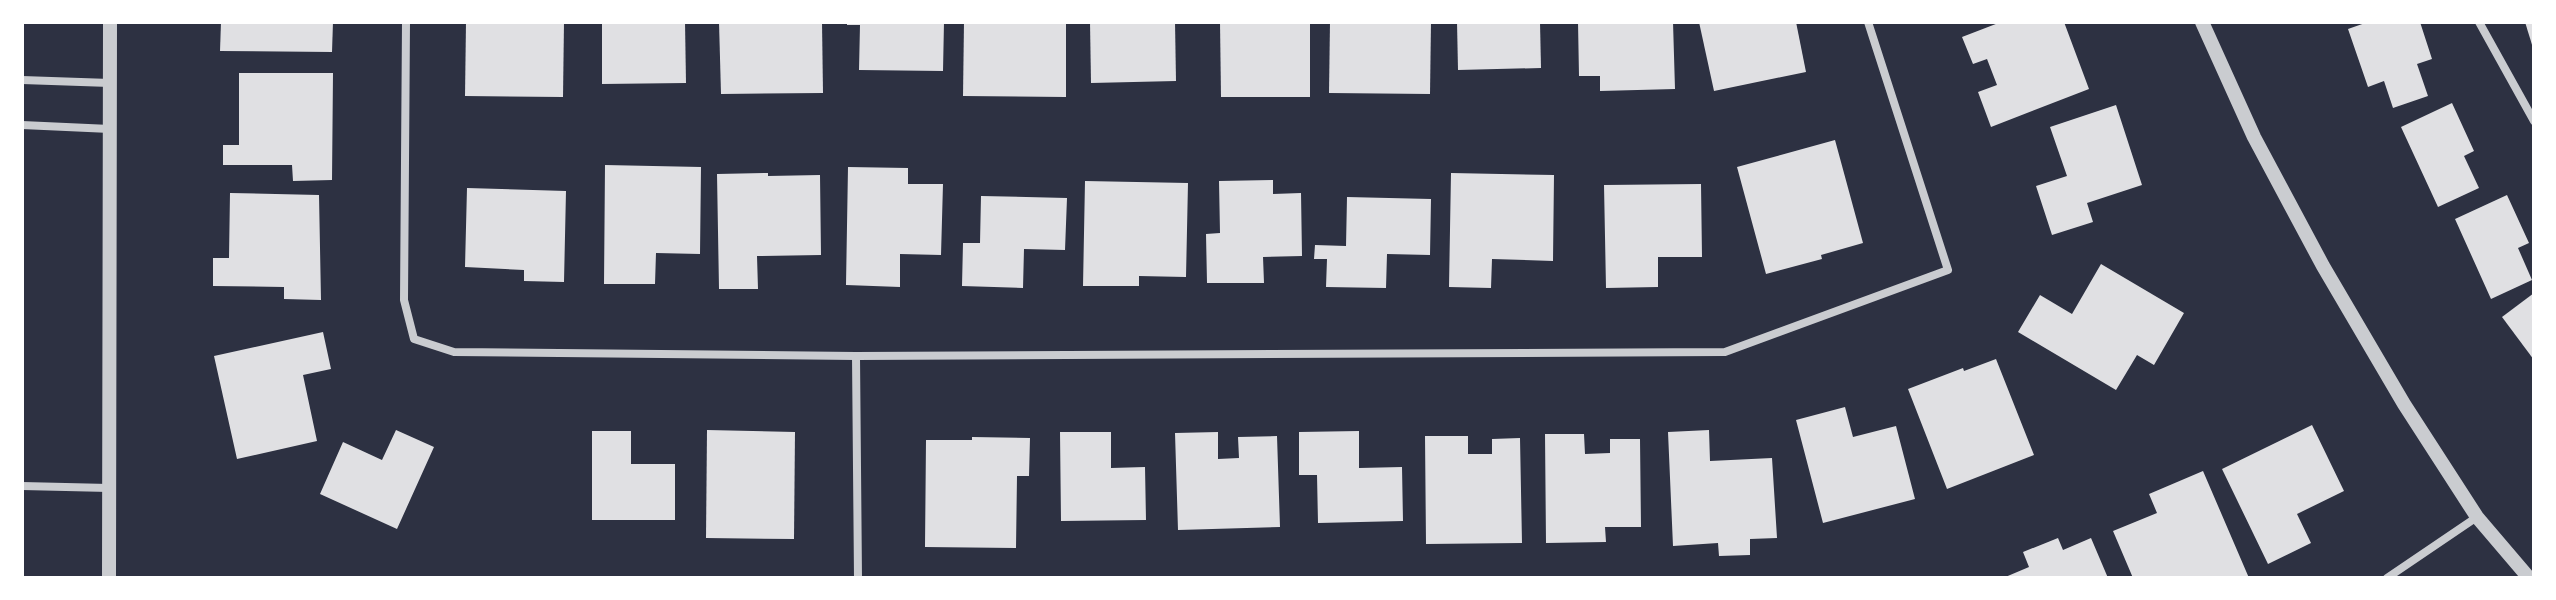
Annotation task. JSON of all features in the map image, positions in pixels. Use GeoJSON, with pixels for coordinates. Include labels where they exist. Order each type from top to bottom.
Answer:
{"type":"FeatureCollection","features":[{"type":"Feature","properties":{"kind":"street"},"geometry":{"type":"LineString","coordinates":[[109,578],[110,22]]}},
{"type":"Feature","properties":{"kind":"street"},"geometry":{"type":"LineString","coordinates":[[406,22],[404,300],[414,339],[454,352],[856,356],[1725,352],[1948,270],[1868,22]]}},
{"type":"Feature","properties":{"kind":"street"},"geometry":{"type":"LineString","coordinates":[[2202,22],[2254,137],[2323,266],[2404,404],[2477,517],[2529,578]]}},
{"type":"Feature","properties":{"kind":"street"},"geometry":{"type":"LineString","coordinates":[[2479,22],[2534,121]]}},
{"type":"Feature","properties":{"kind":"street"},"geometry":{"type":"LineString","coordinates":[[22,80],[110,83]]}},
{"type":"Feature","properties":{"kind":"street"},"geometry":{"type":"LineString","coordinates":[[22,125],[110,129]]}},
{"type":"Feature","properties":{"kind":"street"},"geometry":{"type":"LineString","coordinates":[[856,356],[858,578]]}},
{"type":"Feature","properties":{"kind":"street"},"geometry":{"type":"LineString","coordinates":[[22,486],[109,488]]}},
{"type":"Feature","properties":{"kind":"street"},"geometry":{"type":"LineString","coordinates":[[2387,578],[2477,517]]}},
{"type":"Feature","properties":{"kind":"building"},"geometry":{"type":"Polygon","coordinates":[[[221,22],[333,22],[332,52],[220,51],[221,22]]]}},
{"type":"Feature","properties":{"kind":"building"},"geometry":{"type":"Polygon","coordinates":[[[466,22],[564,22],[563,97],[465,96],[466,22]]]}},
{"type":"Feature","properties":{"kind":"building"},"geometry":{"type":"Polygon","coordinates":[[[602,22],[685,22],[686,83],[602,84],[602,22]]]}},
{"type":"Feature","properties":{"kind":"building"},"geometry":{"type":"Polygon","coordinates":[[[719,22],[822,22],[823,93],[721,94],[719,22]]]}},
{"type":"Feature","properties":{"kind":"building"},"geometry":{"type":"Polygon","coordinates":[[[847,22],[944,22],[943,71],[859,70],[860,25],[847,25],[847,22]]]}},
{"type":"Feature","properties":{"kind":"building"},"geometry":{"type":"Polygon","coordinates":[[[964,22],[1066,22],[1066,97],[963,96],[964,22]]]}},
{"type":"Feature","properties":{"kind":"building"},"geometry":{"type":"Polygon","coordinates":[[[1090,22],[1175,22],[1176,81],[1091,83],[1090,22]]]}},
{"type":"Feature","properties":{"kind":"building"},"geometry":{"type":"Polygon","coordinates":[[[1220,22],[1310,22],[1310,97],[1221,97],[1220,22]]]}},
{"type":"Feature","properties":{"kind":"building"},"geometry":{"type":"Polygon","coordinates":[[[1330,22],[1431,22],[1430,94],[1329,93],[1330,22]]]}},
{"type":"Feature","properties":{"kind":"building"},"geometry":{"type":"Polygon","coordinates":[[[1457,22],[1540,22],[1541,68],[1458,70],[1457,22]]]}},
{"type":"Feature","properties":{"kind":"building"},"geometry":{"type":"Polygon","coordinates":[[[1578,22],[1673,22],[1675,89],[1600,91],[1600,76],[1579,76],[1578,22]]]}},
{"type":"Feature","properties":{"kind":"building"},"geometry":{"type":"Polygon","coordinates":[[[1699,22],[1796,22],[1806,72],[1714,91],[1699,22]]]}},
{"type":"Feature","properties":{"kind":"building"},"geometry":{"type":"Polygon","coordinates":[[[2001,22],[2064,22],[2089,89],[1991,127],[1978,92],[1997,85],[1987,59],[1973,64],[1962,37],[2001,22]]]}},
{"type":"Feature","properties":{"kind":"building"},"geometry":{"type":"Polygon","coordinates":[[[2368,22],[2420,22],[2432,59],[2417,64],[2428,96],[2393,108],[2384,81],[2368,87],[2348,29],[2368,22]]]}},
{"type":"Feature","properties":{"kind":"building"},"geometry":{"type":"Polygon","coordinates":[[[2525,22],[2534,22],[2534,48],[2533,48],[2525,22]]]}},
{"type":"Feature","properties":{"kind":"building"},"geometry":{"type":"Polygon","coordinates":[[[239,73],[333,73],[332,180],[293,181],[292,165],[223,165],[223,145],[239,145],[239,73]]]}},
{"type":"Feature","properties":{"kind":"building"},"geometry":{"type":"Polygon","coordinates":[[[2452,103],[2474,151],[2464,156],[2479,188],[2438,207],[2401,127],[2452,103]]]}},
{"type":"Feature","properties":{"kind":"building"},"geometry":{"type":"Polygon","coordinates":[[[2116,105],[2142,185],[2087,203],[2093,222],[2052,235],[2036,186],[2067,176],[2050,127],[2116,105]]]}},
{"type":"Feature","properties":{"kind":"building"},"geometry":{"type":"Polygon","coordinates":[[[1835,140],[1863,243],[1821,255],[1822,259],[1766,274],[1737,167],[1835,140]]]}},
{"type":"Feature","properties":{"kind":"building"},"geometry":{"type":"Polygon","coordinates":[[[605,165],[701,167],[700,254],[656,253],[655,284],[604,284],[605,165]]]}},
{"type":"Feature","properties":{"kind":"building"},"geometry":{"type":"Polygon","coordinates":[[[848,167],[908,168],[908,184],[943,184],[941,255],[900,254],[900,287],[846,285],[848,167]]]}},
{"type":"Feature","properties":{"kind":"building"},"geometry":{"type":"Polygon","coordinates":[[[768,173],[768,176],[820,175],[821,255],[757,256],[758,289],[719,289],[717,174],[768,173]]]}},
{"type":"Feature","properties":{"kind":"building"},"geometry":{"type":"Polygon","coordinates":[[[1451,173],[1554,175],[1553,261],[1492,259],[1491,288],[1449,287],[1451,173]]]}},
{"type":"Feature","properties":{"kind":"building"},"geometry":{"type":"Polygon","coordinates":[[[1273,180],[1273,194],[1301,193],[1302,256],[1263,257],[1264,283],[1207,283],[1206,234],[1220,233],[1219,181],[1273,180]]]}},
{"type":"Feature","properties":{"kind":"building"},"geometry":{"type":"Polygon","coordinates":[[[1085,181],[1188,183],[1186,277],[1139,276],[1139,286],[1083,286],[1085,181]]]}},
{"type":"Feature","properties":{"kind":"building"},"geometry":{"type":"Polygon","coordinates":[[[1701,184],[1702,257],[1658,257],[1658,287],[1606,288],[1604,185],[1701,184]]]}},
{"type":"Feature","properties":{"kind":"building"},"geometry":{"type":"Polygon","coordinates":[[[467,188],[566,191],[564,282],[524,281],[524,270],[465,267],[467,188]]]}},
{"type":"Feature","properties":{"kind":"building"},"geometry":{"type":"Polygon","coordinates":[[[230,193],[319,195],[321,300],[284,299],[284,287],[213,286],[213,258],[229,258],[230,193]]]}},
{"type":"Feature","properties":{"kind":"building"},"geometry":{"type":"Polygon","coordinates":[[[2507,195],[2529,243],[2518,248],[2532,280],[2491,299],[2455,219],[2507,195]]]}},
{"type":"Feature","properties":{"kind":"building"},"geometry":{"type":"Polygon","coordinates":[[[981,196],[1067,198],[1065,250],[1024,249],[1023,288],[962,286],[963,243],[980,243],[981,196]]]}},
{"type":"Feature","properties":{"kind":"building"},"geometry":{"type":"Polygon","coordinates":[[[1347,197],[1431,199],[1430,255],[1387,254],[1386,288],[1326,287],[1327,259],[1314,259],[1315,245],[1346,246],[1347,197]]]}},
{"type":"Feature","properties":{"kind":"building"},"geometry":{"type":"Polygon","coordinates":[[[2101,264],[2184,313],[2154,365],[2137,355],[2116,390],[2018,332],[2040,295],[2072,314],[2101,264]]]}},
{"type":"Feature","properties":{"kind":"building"},"geometry":{"type":"Polygon","coordinates":[[[2534,293],[2534,360],[2502,317],[2534,293]]]}},
{"type":"Feature","properties":{"kind":"building"},"geometry":{"type":"Polygon","coordinates":[[[323,332],[331,369],[303,375],[317,441],[237,459],[214,356],[323,332]]]}},
{"type":"Feature","properties":{"kind":"building"},"geometry":{"type":"Polygon","coordinates":[[[1996,359],[2034,455],[1947,489],[1908,389],[1996,359]]]}},
{"type":"Feature","properties":{"kind":"building"},"geometry":{"type":"Polygon","coordinates":[[[1845,407],[1853,437],[1896,426],[1915,499],[1823,523],[1796,420],[1845,407]]]}},
{"type":"Feature","properties":{"kind":"building"},"geometry":{"type":"Polygon","coordinates":[[[2312,425],[2344,491],[2297,514],[2311,543],[2268,564],[2222,469],[2312,425]]]}},
{"type":"Feature","properties":{"kind":"building"},"geometry":{"type":"Polygon","coordinates":[[[396,430],[434,447],[397,529],[320,494],[343,442],[382,460],[396,430]]]}},
{"type":"Feature","properties":{"kind":"building"},"geometry":{"type":"Polygon","coordinates":[[[707,430],[795,432],[794,539],[706,538],[707,430]]]}},
{"type":"Feature","properties":{"kind":"building"},"geometry":{"type":"Polygon","coordinates":[[[1709,430],[1710,461],[1772,458],[1777,538],[1750,539],[1750,555],[1719,556],[1718,543],[1673,546],[1668,432],[1709,430]]]}},
{"type":"Feature","properties":{"kind":"building"},"geometry":{"type":"Polygon","coordinates":[[[592,431],[631,431],[631,464],[675,464],[675,520],[592,520],[592,431]]]}},
{"type":"Feature","properties":{"kind":"building"},"geometry":{"type":"Polygon","coordinates":[[[1359,431],[1359,468],[1402,467],[1403,521],[1318,523],[1317,475],[1299,475],[1299,432],[1359,431]]]}},
{"type":"Feature","properties":{"kind":"building"},"geometry":{"type":"Polygon","coordinates":[[[1060,432],[1111,432],[1111,468],[1145,467],[1146,520],[1061,521],[1060,432]]]}},
{"type":"Feature","properties":{"kind":"building"},"geometry":{"type":"Polygon","coordinates":[[[1218,432],[1218,459],[1239,458],[1238,437],[1277,436],[1280,527],[1178,530],[1175,433],[1218,432]]]}},
{"type":"Feature","properties":{"kind":"building"},"geometry":{"type":"Polygon","coordinates":[[[1545,434],[1584,434],[1585,454],[1610,453],[1610,439],[1640,439],[1641,527],[1605,527],[1606,542],[1546,543],[1545,434]]]}},
{"type":"Feature","properties":{"kind":"building"},"geometry":{"type":"Polygon","coordinates":[[[1425,436],[1468,436],[1468,454],[1492,454],[1492,439],[1520,438],[1522,543],[1426,544],[1425,436]]]}},
{"type":"Feature","properties":{"kind":"building"},"geometry":{"type":"Polygon","coordinates":[[[972,437],[1030,438],[1029,476],[1017,476],[1016,548],[925,547],[926,440],[972,440],[972,437]]]}},
{"type":"Feature","properties":{"kind":"building"},"geometry":{"type":"Polygon","coordinates":[[[2203,471],[2249,578],[2133,578],[2113,531],[2157,513],[2149,494],[2203,471]]]}},
{"type":"Feature","properties":{"kind":"building"},"geometry":{"type":"Polygon","coordinates":[[[2058,538],[2063,550],[2091,538],[2108,578],[2003,578],[2029,567],[2023,552],[2058,538]]]}}]}
